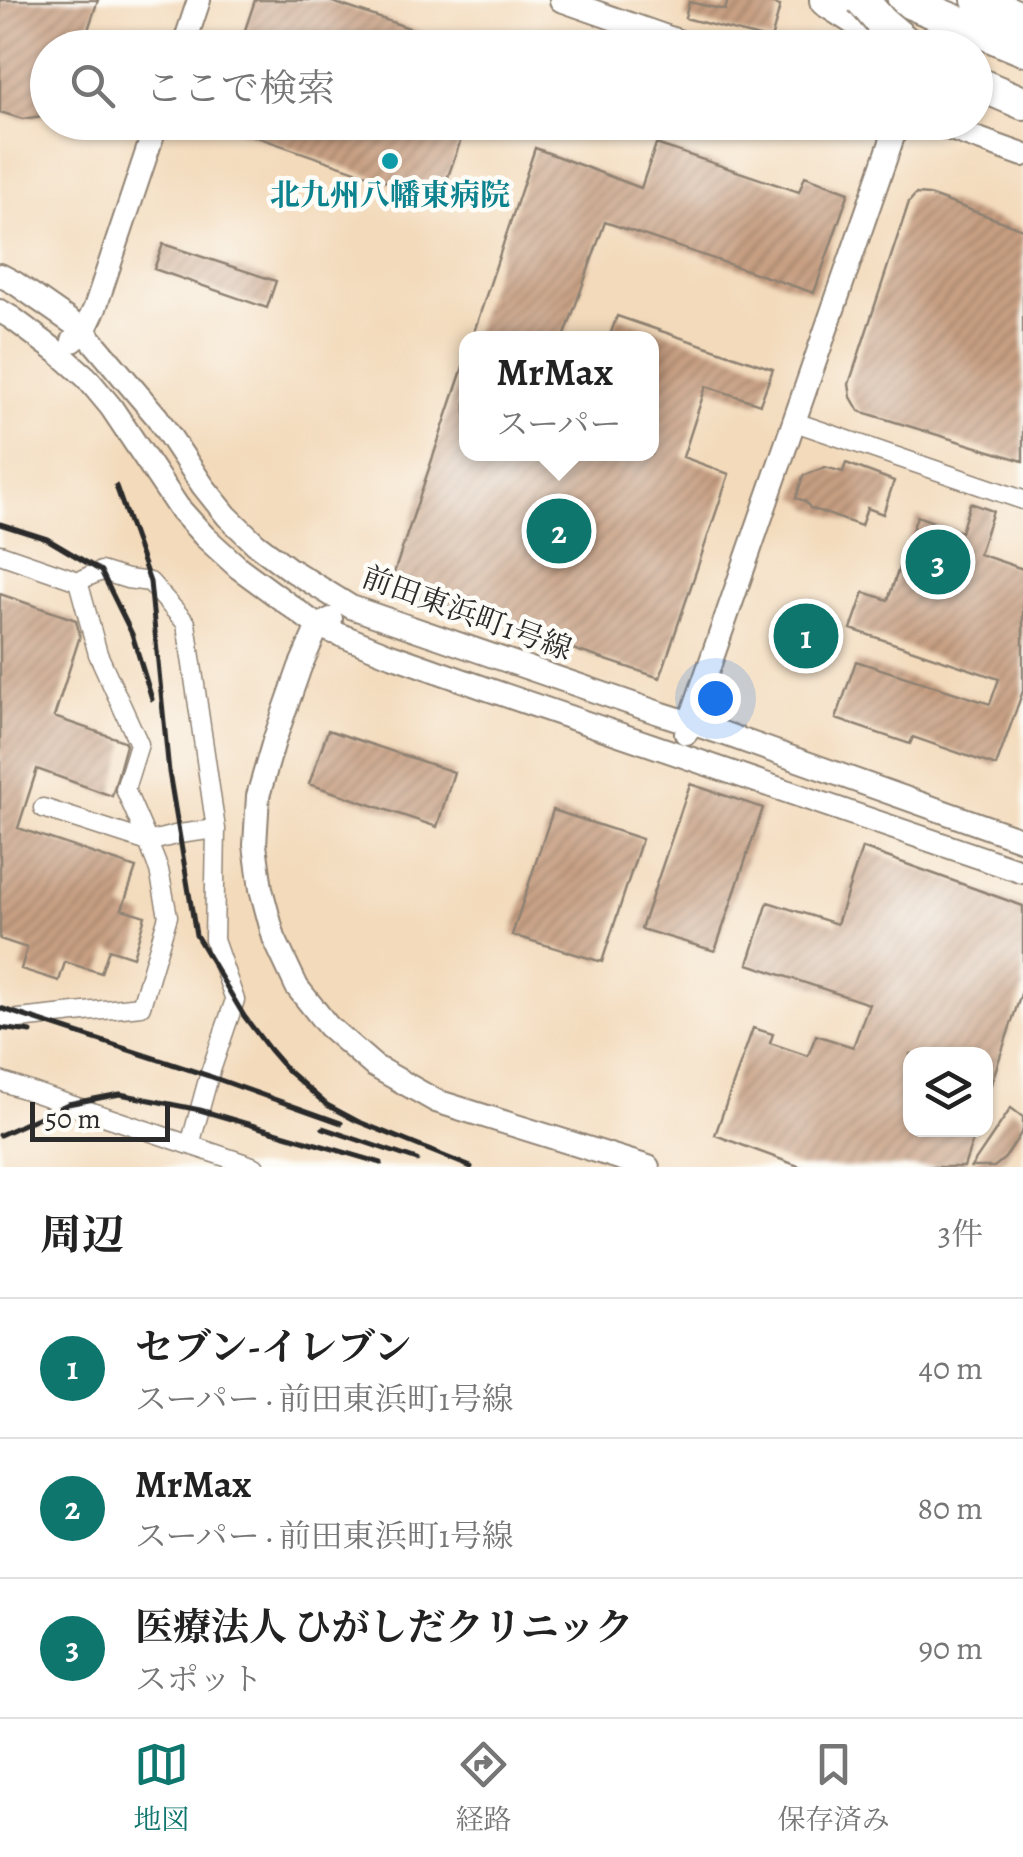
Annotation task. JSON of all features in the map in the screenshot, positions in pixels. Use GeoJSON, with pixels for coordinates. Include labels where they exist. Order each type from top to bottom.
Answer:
{"type":"FeatureCollection","features":[{"type":"Feature","properties":{"kind":"highway"},"geometry":{"type":"LineString","coordinates":[[826,0],[868,30]]}},
{"type":"Feature","properties":{"kind":"highway"},"geometry":{"type":"LineString","coordinates":[[852,0],[922,30]]}},
{"type":"Feature","properties":{"kind":"highway"},"geometry":{"type":"LineString","coordinates":[[862,0],[891,30]]}},
{"type":"Feature","properties":{"kind":"highway"},"geometry":{"type":"LineString","coordinates":[[904,0],[977,30]]}},
{"type":"Feature","properties":{"kind":"highway"},"geometry":{"type":"LineString","coordinates":[[978,0],[1023,19]]}},
{"type":"Feature","properties":{"kind":"highway"},"geometry":{"type":"LineString","coordinates":[[993,37],[1023,49]]}},
{"type":"Feature","properties":{"kind":"highway"},"geometry":{"type":"LineString","coordinates":[[993,59],[1023,72]]}},
{"type":"Feature","properties":{"kind":"highway"},"geometry":{"type":"LineString","coordinates":[[993,90],[1023,103]]}},
{"type":"Feature","properties":{"kind":"street"},"geometry":{"type":"LineString","coordinates":[[189,30],[200,0]]}},
{"type":"Feature","properties":{"kind":"street"},"geometry":{"type":"LineString","coordinates":[[561,0],[647,30]]}},
{"type":"Feature","properties":{"kind":"street"},"geometry":{"type":"LineString","coordinates":[[60,354],[84,331],[95,308],[152,140]]}},
{"type":"Feature","properties":{"kind":"street"},"geometry":{"type":"LineString","coordinates":[[679,754],[892,140]]}},
{"type":"Feature","properties":{"kind":"street"},"geometry":{"type":"LineString","coordinates":[[981,140],[1023,155]]}},
{"type":"Feature","properties":{"kind":"street","name":"前田東浜町1号線"},"geometry":{"type":"LineString","coordinates":[[0,275],[84,331],[157,417],[202,486],[256,544],[351,607],[1023,840]]}},
{"type":"Feature","properties":{"kind":"street"},"geometry":{"type":"LineString","coordinates":[[0,311],[86,377],[111,406],[170,496],[205,537],[239,568],[318,626],[405,660],[1023,872]]}},
{"type":"Feature","properties":{"kind":"street"},"geometry":{"type":"LineString","coordinates":[[796,422],[1023,500]]}},
{"type":"Feature","properties":{"kind":"street"},"geometry":{"type":"LineString","coordinates":[[0,554],[78,581],[101,570],[150,582],[186,623],[216,830],[214,940],[235,1000],[190,1144]]}},
{"type":"Feature","properties":{"kind":"street"},"geometry":{"type":"LineString","coordinates":[[0,1021],[141,1006],[168,916],[159,870],[125,789],[139,744],[98,654],[78,581]]}},
{"type":"Feature","properties":{"kind":"street"},"geometry":{"type":"LineString","coordinates":[[351,607],[318,626],[274,741],[258,796],[254,845],[261,889],[274,938],[297,988],[328,1026],[374,1066],[436,1101],[648,1167]]}},
{"type":"Feature","properties":{"kind":"street"},"geometry":{"type":"LineString","coordinates":[[43,808],[148,842],[216,830]]}},
{"type":"Feature","properties":{"kind":"street"},"geometry":{"type":"LineString","coordinates":[[0,1081],[255,1167]]}},
{"type":"Feature","properties":{"kind":"building"},"geometry":{"type":"Polygon","coordinates":[[[0,0],[98,0],[88,30],[30,30],[30,118],[0,112],[0,0]]]}},
{"type":"Feature","properties":{"kind":"building"},"geometry":{"type":"Polygon","coordinates":[[[255,0],[327,0],[415,30],[245,30],[255,0]]]}},
{"type":"Feature","properties":{"kind":"building"},"geometry":{"type":"Polygon","coordinates":[[[728,0],[760,0],[780,6],[774,30],[732,30],[685,18],[689,2],[725,10],[728,0]]]}},
{"type":"Feature","properties":{"kind":"building"},"geometry":{"type":"Polygon","coordinates":[[[266,140],[461,140],[440,200],[266,140]]]}},
{"type":"Feature","properties":{"kind":"building"},"geometry":{"type":"Polygon","coordinates":[[[656,144],[799,192],[805,176],[849,192],[814,293],[605,222],[566,331],[474,331],[535,148],[641,188],[656,144]]]}},
{"type":"Feature","properties":{"kind":"building"},"geometry":{"type":"Polygon","coordinates":[[[916,194],[929,195],[1023,229],[1023,461],[859,411],[851,397],[849,384],[909,202],[916,194]]]}},
{"type":"Feature","properties":{"kind":"building"},"geometry":{"type":"Polygon","coordinates":[[[163,244],[276,281],[267,308],[154,269],[163,244]]]}},
{"type":"Feature","properties":{"kind":"building"},"geometry":{"type":"Polygon","coordinates":[[[617,316],[773,369],[760,404],[706,386],[683,457],[729,474],[660,678],[389,588],[459,379],[459,461],[659,461],[659,331],[612,331],[617,316]]]}},
{"type":"Feature","properties":{"kind":"building"},"geometry":{"type":"Polygon","coordinates":[[[846,463],[894,481],[883,514],[867,508],[861,526],[810,508],[796,498],[803,476],[825,467],[843,472],[846,463]]]}},
{"type":"Feature","properties":{"kind":"building"},"geometry":{"type":"Polygon","coordinates":[[[970,503],[993,511],[979,554],[1023,569],[1023,691],[996,766],[913,737],[910,744],[836,719],[856,661],[990,704],[999,679],[851,629],[864,592],[888,600],[917,516],[961,532],[970,503]]]}},
{"type":"Feature","properties":{"kind":"building"},"geometry":{"type":"Polygon","coordinates":[[[0,594],[76,620],[80,636],[54,717],[124,741],[126,745],[112,796],[37,769],[18,828],[136,868],[122,909],[145,916],[133,957],[109,949],[101,973],[65,962],[59,981],[21,969],[27,948],[0,939],[0,594]]]}},
{"type":"Feature","properties":{"kind":"building"},"geometry":{"type":"Polygon","coordinates":[[[788,614],[839,632],[829,662],[778,643],[788,614]]]}},
{"type":"Feature","properties":{"kind":"building"},"geometry":{"type":"Polygon","coordinates":[[[328,730],[454,772],[437,827],[309,784],[328,730]]]}},
{"type":"Feature","properties":{"kind":"building"},"geometry":{"type":"Polygon","coordinates":[[[690,784],[763,808],[715,951],[641,929],[690,784]]]}},
{"type":"Feature","properties":{"kind":"building"},"geometry":{"type":"Polygon","coordinates":[[[553,810],[642,839],[602,962],[512,935],[553,810]]]}},
{"type":"Feature","properties":{"kind":"building"},"geometry":{"type":"Polygon","coordinates":[[[862,848],[1023,906],[1023,988],[993,1078],[993,1047],[903,1047],[903,1137],[974,1137],[964,1167],[801,1167],[715,1135],[753,1028],[773,1034],[770,1043],[808,1056],[816,1035],[853,1047],[869,1004],[748,964],[768,902],[837,924],[862,848]]]}},
{"type":"Feature","properties":{"kind":"building"},"geometry":{"type":"Polygon","coordinates":[[[1011,1108],[1023,1117],[1023,1130],[1005,1158],[994,1167],[971,1167],[993,1137],[1011,1108]]]}},
{"type":"Feature","properties":{"kind":"railway"},"geometry":{"type":"LineString","coordinates":[[116,486],[150,582],[169,772],[196,935],[244,1016],[269,1049],[327,1105],[471,1167]]}},
{"type":"Feature","properties":{"kind":"railway"},"geometry":{"type":"LineString","coordinates":[[0,524],[47,539],[101,571],[132,634],[152,699]]}},
{"type":"Feature","properties":{"kind":"railway"},"geometry":{"type":"LineString","coordinates":[[0,1008],[341,1123]]}},
{"type":"Feature","properties":{"kind":"railway"},"geometry":{"type":"LineString","coordinates":[[0,1028],[31,1032]]}},
{"type":"Feature","properties":{"kind":"railway"},"geometry":{"type":"LineString","coordinates":[[0,1135],[68,1104],[120,1094],[200,1110],[381,1163]]}},
{"type":"Feature","properties":{"kind":"railway"},"geometry":{"type":"LineString","coordinates":[[323,1128],[417,1160]]}},
{"type":"Feature","properties":{"kind":"place","name":"北九州八幡東病院"},"geometry":{"type":"Point","coordinates":[390,161]}},
{"type":"Feature","properties":{"kind":"place","name":"MrMax"},"geometry":{"type":"Point","coordinates":[559,531]}},
{"type":"Feature","properties":{"kind":"place","name":"医療法人 ひがしだクリニック"},"geometry":{"type":"Point","coordinates":[938,562]}},
{"type":"Feature","properties":{"kind":"place","name":"セブン-イレブン"},"geometry":{"type":"Point","coordinates":[806,636]}}]}
